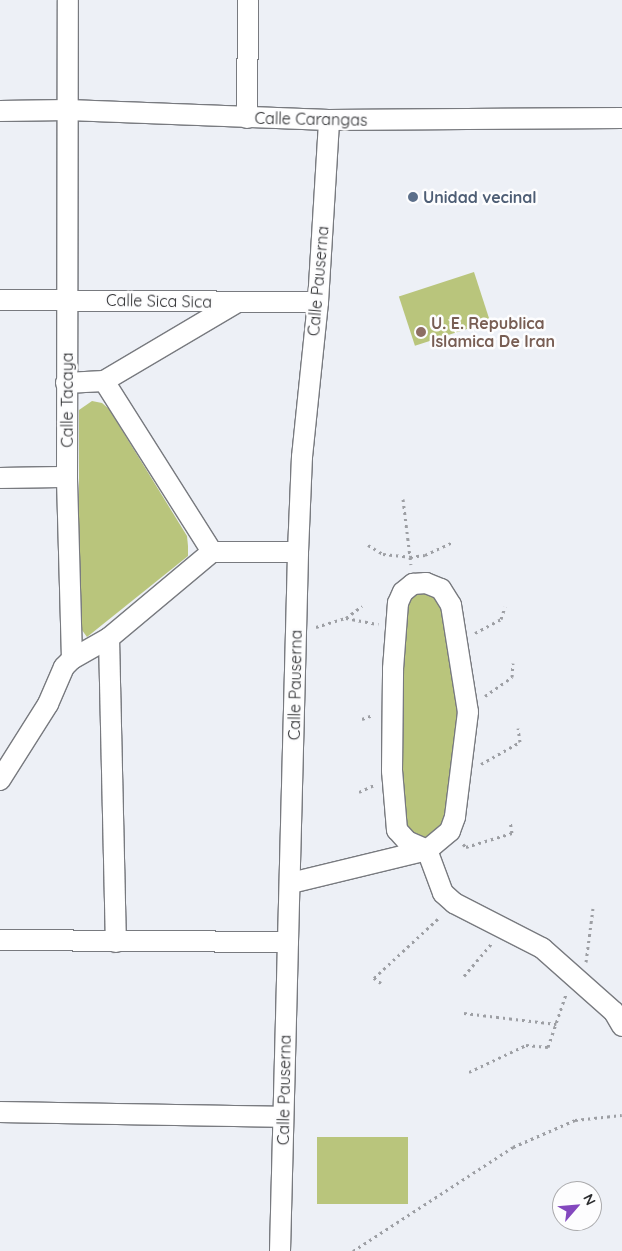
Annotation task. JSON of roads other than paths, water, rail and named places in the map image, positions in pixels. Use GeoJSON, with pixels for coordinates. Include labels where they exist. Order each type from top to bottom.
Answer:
{"type":"FeatureCollection","features":[{"type":"Feature","properties":{"kind":"street","name":"Calle Tacaya"},"geometry":{"type":"LineString","coordinates":[[68,0],[69,300],[66,383],[72,659]]}},
{"type":"Feature","properties":{"kind":"street"},"geometry":{"type":"LineString","coordinates":[[247,118],[248,0]]}},
{"type":"Feature","properties":{"kind":"street","name":"Calle Carangas"},"geometry":{"type":"LineString","coordinates":[[0,111],[68,110],[329,120],[622,118]]}},
{"type":"Feature","properties":{"kind":"street","name":"Calle Pauserna"},"geometry":{"type":"LineString","coordinates":[[280,1251],[298,552],[303,447],[318,302],[329,120]]}},
{"type":"Feature","properties":{"kind":"street","name":"Calle Sica Sica"},"geometry":{"type":"LineString","coordinates":[[0,300],[237,303],[318,302]]}},
{"type":"Feature","properties":{"kind":"street"},"geometry":{"type":"LineString","coordinates":[[66,383],[104,381],[237,303]]}},
{"type":"Feature","properties":{"kind":"street"},"geometry":{"type":"LineString","coordinates":[[104,381],[212,552]]}},
{"type":"Feature","properties":{"kind":"street"},"geometry":{"type":"LineString","coordinates":[[0,478],[67,477]]}},
{"type":"Feature","properties":{"kind":"street"},"geometry":{"type":"LineString","coordinates":[[0,780],[48,704],[64,667],[72,659],[109,638],[212,552],[298,552]]}},
{"type":"Feature","properties":{"kind":"street"},"geometry":{"type":"LineString","coordinates":[[291,882],[427,850],[450,831],[460,776],[467,709],[451,605],[441,589],[426,582],[414,584],[403,592],[398,603],[393,678],[394,816],[397,830],[406,840],[427,850],[443,893],[454,903],[542,948],[614,1012],[622,1026]]}},
{"type":"Feature","properties":{"kind":"street"},"geometry":{"type":"LineString","coordinates":[[109,638],[116,942]]}},
{"type":"Feature","properties":{"kind":"street"},"geometry":{"type":"LineString","coordinates":[[0,940],[288,942]]}},
{"type":"Feature","properties":{"kind":"street"},"geometry":{"type":"LineString","coordinates":[[0,1112],[284,1117]]}},
{"type":"Feature","properties":{"kind":"place","name":"Unidad vecinal"},"geometry":{"type":"Point","coordinates":[413,197]}},
{"type":"Feature","properties":{"kind":"place","name":"U. E. Republica Islamica De Iran"},"geometry":{"type":"Point","coordinates":[421,332]}}]}
